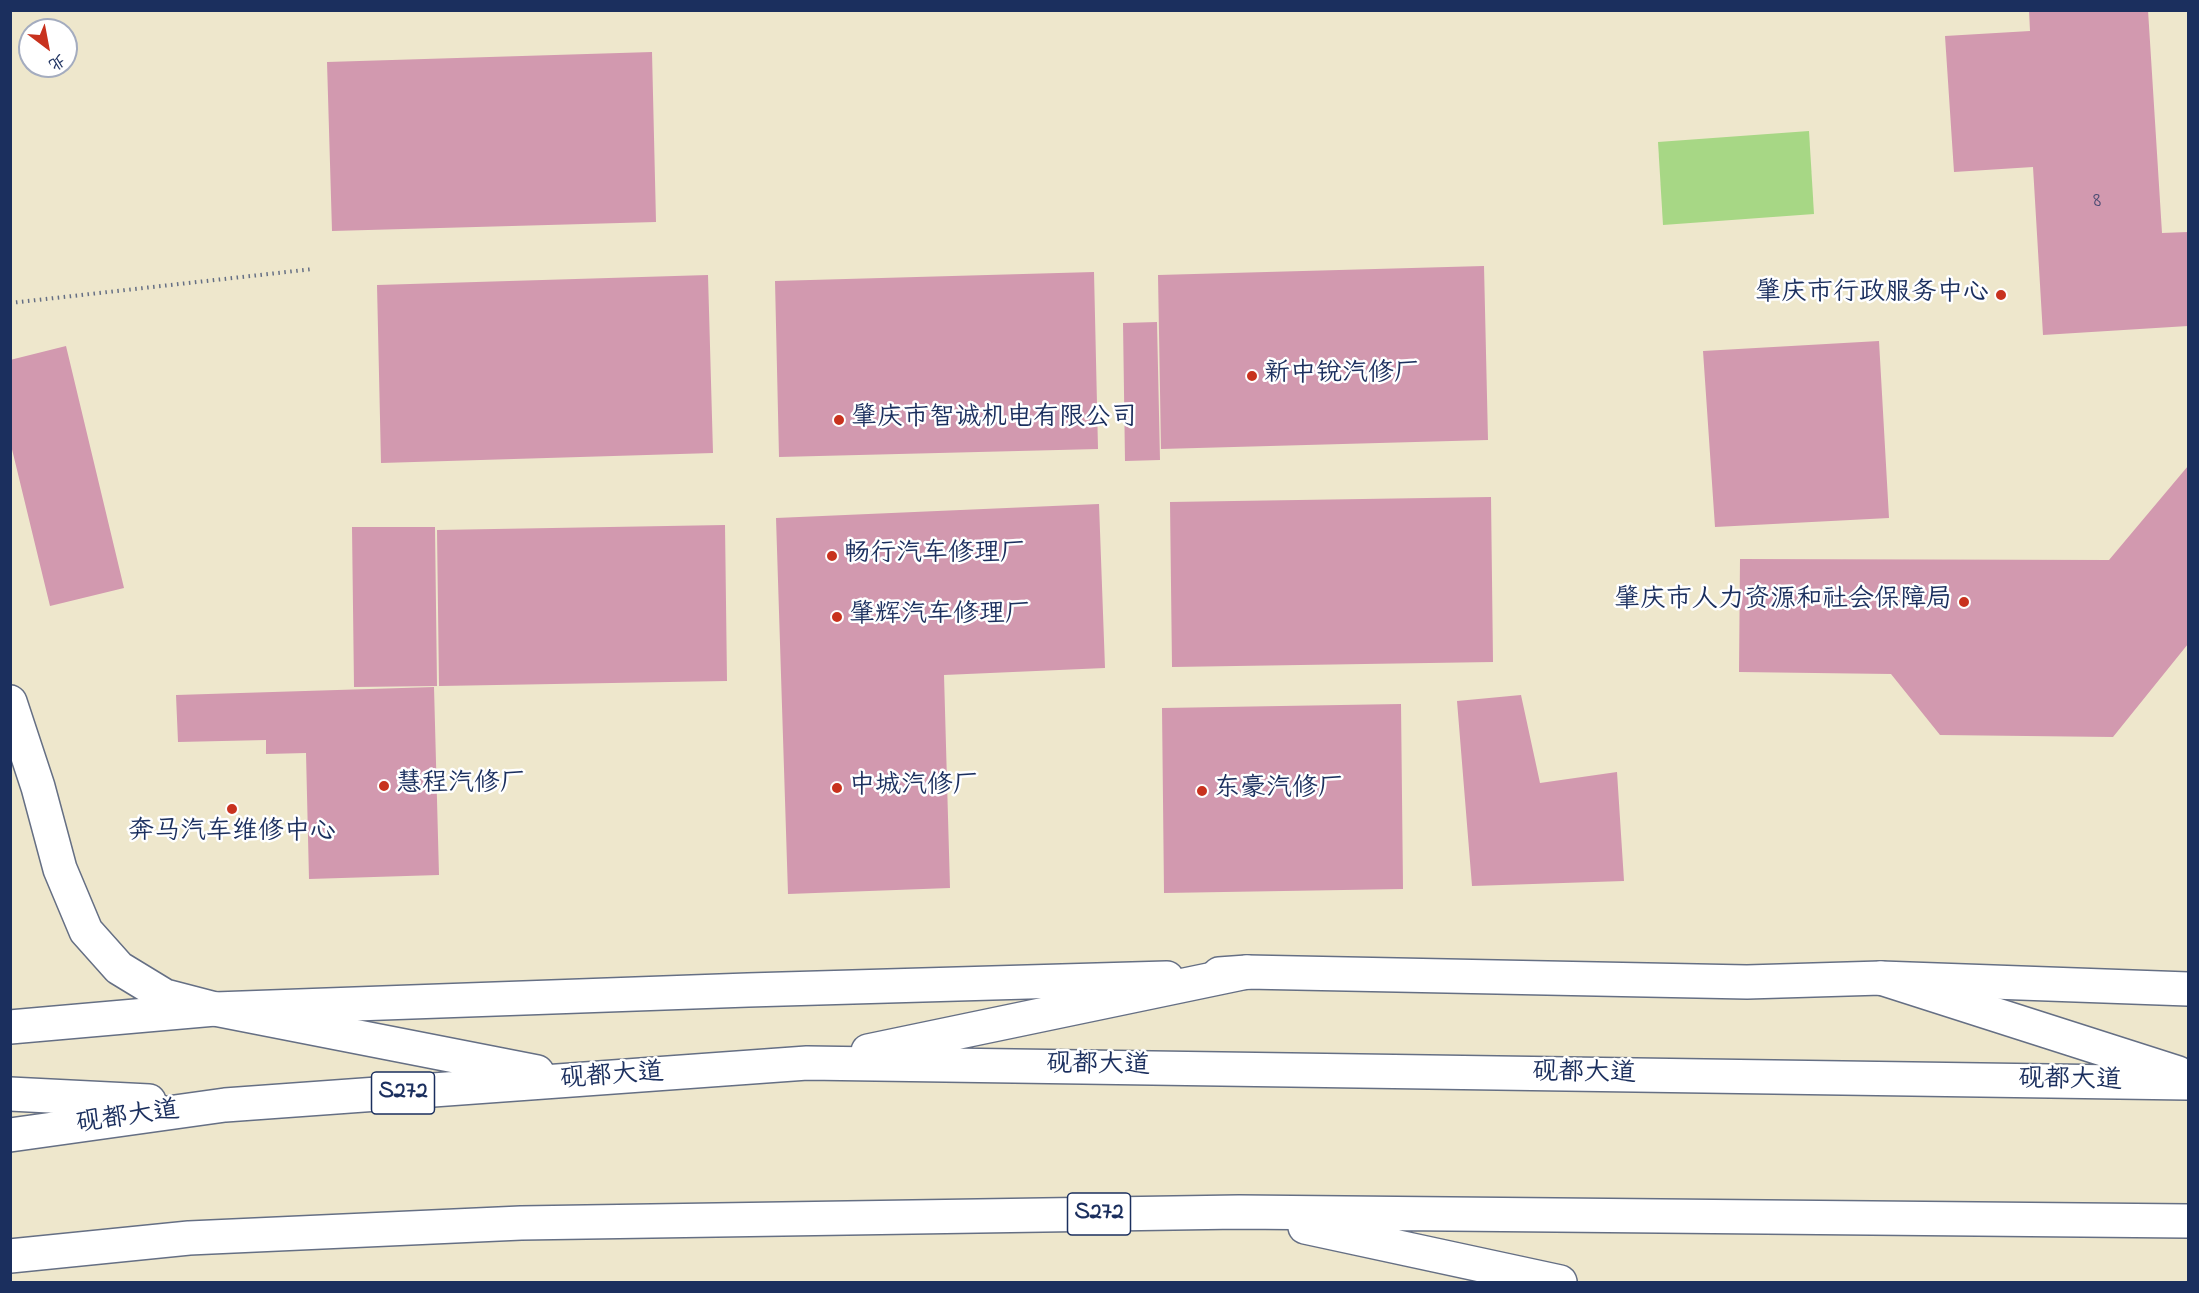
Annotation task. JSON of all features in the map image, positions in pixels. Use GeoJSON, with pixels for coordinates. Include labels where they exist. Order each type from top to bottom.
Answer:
{"type":"FeatureCollection","features":[{"type":"Feature","properties":{"kind":"main road"},"geometry":{"type":"LineString","coordinates":[[10,702],[38,788],[60,869],[86,931],[119,968],[165,996],[215,1009],[580,1080]]}},
{"type":"Feature","properties":{"kind":"main road"},"geometry":{"type":"LineString","coordinates":[[807,1063],[1247,972]]}},
{"type":"Feature","properties":{"kind":"main road"},"geometry":{"type":"LineString","coordinates":[[10,1027],[215,1009],[748,990],[1137,981],[1247,972],[1747,982],[1881,978],[2188,989]]}},
{"type":"Feature","properties":{"kind":"main road"},"geometry":{"type":"LineString","coordinates":[[1881,978],[2188,1076]]}},
{"type":"Feature","properties":{"kind":"main road","name":"砚都大道"},"geometry":{"type":"LineString","coordinates":[[10,1135],[225,1105],[807,1063],[2188,1083]]}},
{"type":"Feature","properties":{"kind":"main road"},"geometry":{"type":"LineString","coordinates":[[10,1094],[225,1105]]}},
{"type":"Feature","properties":{"kind":"main road"},"geometry":{"type":"LineString","coordinates":[[1239,1212],[1560,1282]]}},
{"type":"Feature","properties":{"kind":"main road","name":"S272"},"geometry":{"type":"LineString","coordinates":[[10,1256],[189,1238],[521,1223],[1239,1212],[2188,1221]]}},
{"type":"Feature","properties":{"kind":"path"},"geometry":{"type":"LineString","coordinates":[[10,303],[313,269]]}},
{"type":"Feature","properties":{"kind":"green space"},"geometry":{"type":"Polygon","coordinates":[[[1809,131],[1814,214],[1663,225],[1658,142],[1809,131]]]}},
{"type":"Feature","properties":{"kind":"building"},"geometry":{"type":"Polygon","coordinates":[[[2029,10],[2148,10],[2162,233],[2188,232],[2188,326],[2043,335],[2033,167],[1954,172],[1945,36],[2030,31],[2029,10]]]}},
{"type":"Feature","properties":{"kind":"building"},"geometry":{"type":"Polygon","coordinates":[[[652,52],[656,222],[332,231],[327,62],[652,52]]]}},
{"type":"Feature","properties":{"kind":"building"},"geometry":{"type":"Polygon","coordinates":[[[1484,266],[1488,440],[1161,449],[1158,275],[1484,266]]]}},
{"type":"Feature","properties":{"kind":"building"},"geometry":{"type":"Polygon","coordinates":[[[1094,272],[1098,449],[779,457],[775,281],[1094,272]]]}},
{"type":"Feature","properties":{"kind":"building"},"geometry":{"type":"Polygon","coordinates":[[[708,275],[713,453],[381,463],[377,285],[708,275]]]}},
{"type":"Feature","properties":{"kind":"building"},"geometry":{"type":"Polygon","coordinates":[[[1157,322],[1160,460],[1125,461],[1123,323],[1157,322]]]}},
{"type":"Feature","properties":{"kind":"building"},"geometry":{"type":"Polygon","coordinates":[[[1879,341],[1889,518],[1715,527],[1703,351],[1879,341]]]}},
{"type":"Feature","properties":{"kind":"building"},"geometry":{"type":"Polygon","coordinates":[[[66,346],[124,588],[50,606],[10,441],[10,360],[66,346]]]}},
{"type":"Feature","properties":{"kind":"building","name":"肇庆市人力资源和社会保障局"},"geometry":{"type":"Polygon","coordinates":[[[2188,466],[2188,644],[2113,737],[1940,735],[1891,674],[1739,672],[1740,559],[2109,560],[2188,466]]]}},
{"type":"Feature","properties":{"kind":"building"},"geometry":{"type":"Polygon","coordinates":[[[1491,497],[1493,662],[1172,667],[1170,502],[1491,497]]]}},
{"type":"Feature","properties":{"kind":"building"},"geometry":{"type":"Polygon","coordinates":[[[1099,504],[1105,668],[944,675],[950,888],[788,894],[776,518],[1099,504]]]}},
{"type":"Feature","properties":{"kind":"building"},"geometry":{"type":"Polygon","coordinates":[[[725,525],[727,681],[439,686],[437,530],[725,525]]]}},
{"type":"Feature","properties":{"kind":"building"},"geometry":{"type":"Polygon","coordinates":[[[352,527],[435,527],[437,686],[354,687],[352,527]]]}},
{"type":"Feature","properties":{"kind":"building"},"geometry":{"type":"Polygon","coordinates":[[[434,687],[439,875],[309,879],[306,753],[266,754],[266,740],[178,742],[176,695],[434,687]]]}},
{"type":"Feature","properties":{"kind":"building"},"geometry":{"type":"Polygon","coordinates":[[[1521,695],[1540,783],[1617,772],[1624,881],[1472,886],[1457,701],[1521,695]]]}},
{"type":"Feature","properties":{"kind":"building"},"geometry":{"type":"Polygon","coordinates":[[[1401,704],[1403,889],[1164,893],[1162,708],[1401,704]]]}},
{"type":"Feature","properties":{"kind":"place","name":"肇庆市行政服务中心"},"geometry":{"type":"Point","coordinates":[2001,295]}},
{"type":"Feature","properties":{"kind":"place","name":"新中锐汽修厂"},"geometry":{"type":"Point","coordinates":[1252,376]}},
{"type":"Feature","properties":{"kind":"place","name":"肇庆市智诚机电有限公司"},"geometry":{"type":"Point","coordinates":[839,420]}},
{"type":"Feature","properties":{"kind":"place","name":"畅行汽车修理厂"},"geometry":{"type":"Point","coordinates":[832,556]}},
{"type":"Feature","properties":{"kind":"place","name":"肇庆市人力资源和社会保障局"},"geometry":{"type":"Point","coordinates":[1964,602]}},
{"type":"Feature","properties":{"kind":"place","name":"肇辉汽车修理厂"},"geometry":{"type":"Point","coordinates":[837,617]}},
{"type":"Feature","properties":{"kind":"place","name":"慧程汽修厂"},"geometry":{"type":"Point","coordinates":[384,786]}},
{"type":"Feature","properties":{"kind":"place","name":"中城汽修厂"},"geometry":{"type":"Point","coordinates":[837,788]}},
{"type":"Feature","properties":{"kind":"place","name":"东豪汽修厂"},"geometry":{"type":"Point","coordinates":[1202,791]}},
{"type":"Feature","properties":{"kind":"place","name":"奔马汽车维修中心"},"geometry":{"type":"Point","coordinates":[232,809]}}]}
